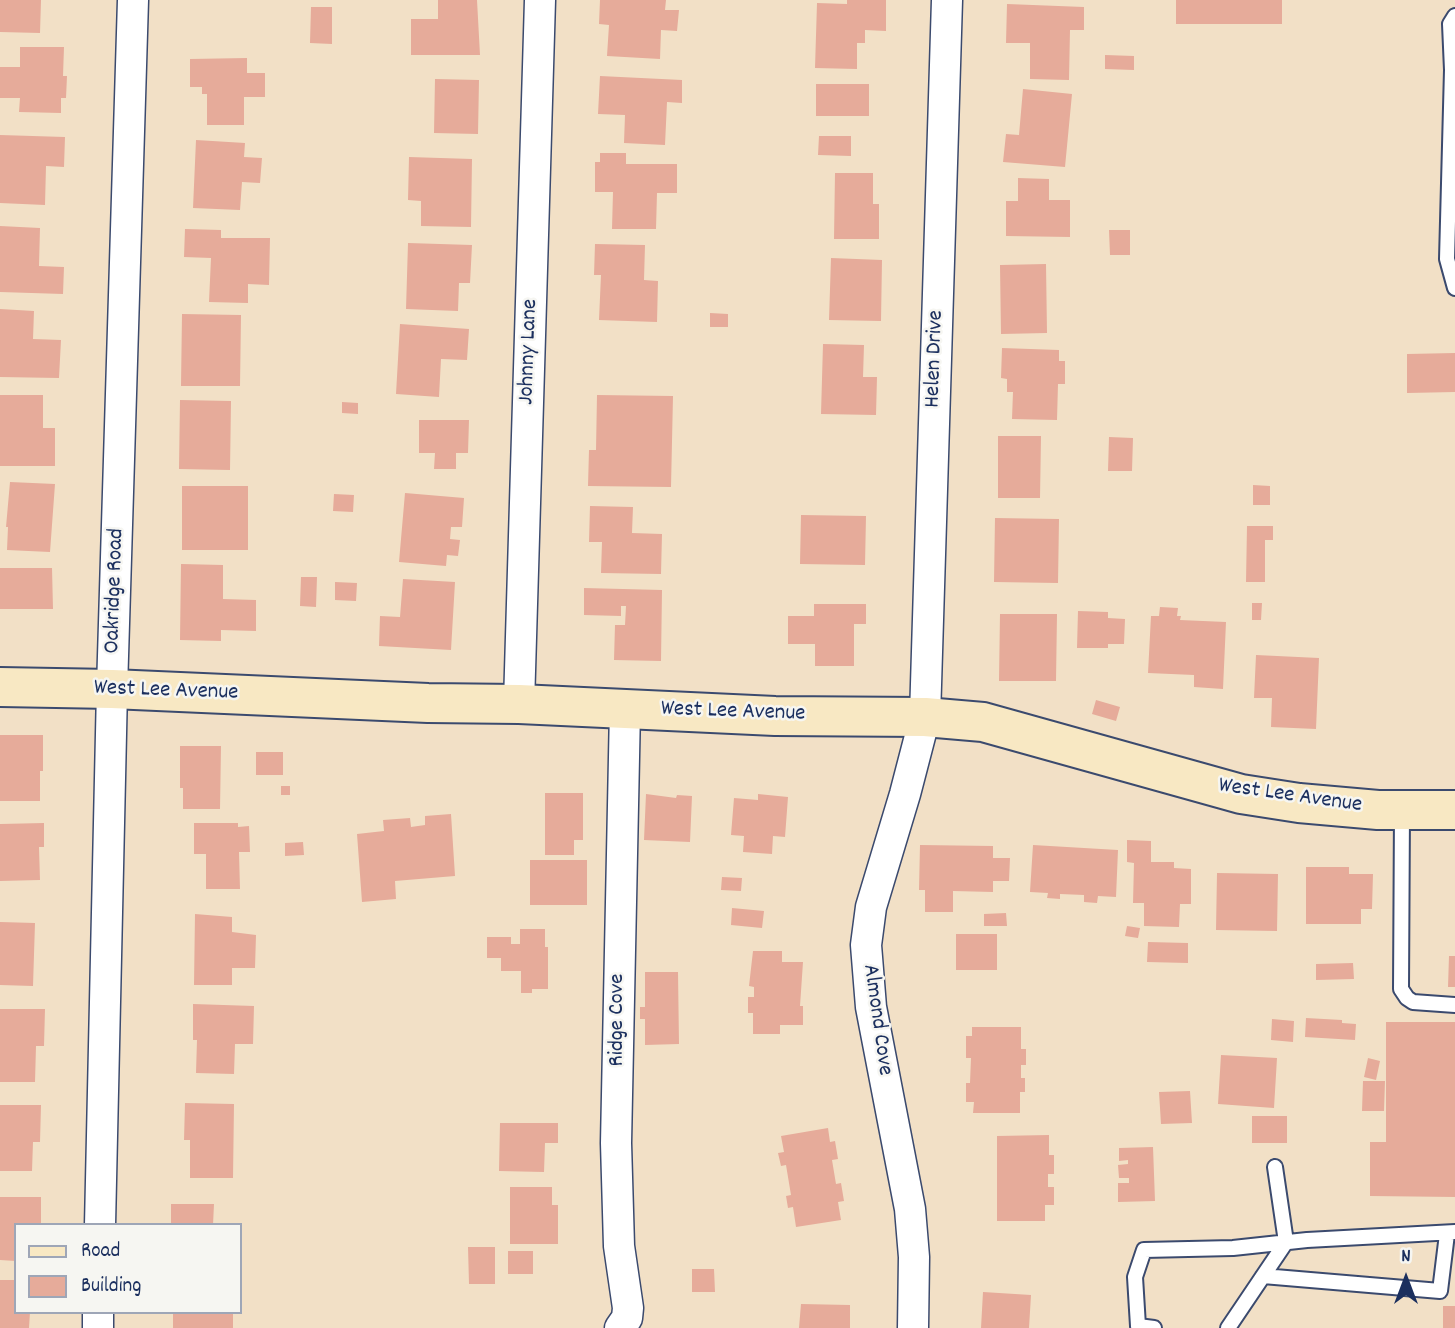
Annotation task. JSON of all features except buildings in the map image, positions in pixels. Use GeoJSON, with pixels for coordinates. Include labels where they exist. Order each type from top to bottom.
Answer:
{"type":"FeatureCollection","features":[{"type":"Feature","properties":{"kind":"street","name":"Oakridge Road"},"geometry":{"type":"LineString","coordinates":[[100,1223],[112,689],[133,0]]}},
{"type":"Feature","properties":{"kind":"street","name":"Johnny Lane"},"geometry":{"type":"LineString","coordinates":[[519,704],[540,0]]}},
{"type":"Feature","properties":{"kind":"street","name":"Helen Drive"},"geometry":{"type":"LineString","coordinates":[[925,717],[947,0]]}},
{"type":"Feature","properties":{"kind":"street","name":"West Lee Avenue"},"geometry":{"type":"LineString","coordinates":[[0,687],[519,704],[775,716],[925,717],[983,722],[1241,794],[1299,803],[1402,810],[1455,810]]}},
{"type":"Feature","properties":{"kind":"street","name":"Ridge Cove"},"geometry":{"type":"LineString","coordinates":[[620,1328],[627,1318],[628,1308],[619,1246],[616,1143],[625,709]]}},
{"type":"Feature","properties":{"kind":"street","name":"Almond Cove"},"geometry":{"type":"LineString","coordinates":[[913,1328],[914,1257],[910,1209],[871,1007],[866,945],[872,907],[925,717]]}},
{"type":"Feature","properties":{"kind":"lane"},"geometry":{"type":"LineString","coordinates":[[1452,20],[1451,258],[1455,288]]}},
{"type":"Feature","properties":{"kind":"lane"},"geometry":{"type":"LineString","coordinates":[[1402,810],[1401,989],[1413,1002],[1455,1005]]}},
{"type":"Feature","properties":{"kind":"lane"},"geometry":{"type":"LineString","coordinates":[[1228,1328],[1286,1242],[1275,1167]]}},
{"type":"Feature","properties":{"kind":"lane"},"geometry":{"type":"LineString","coordinates":[[1154,1328],[1138,1326],[1135,1277],[1144,1250],[1233,1248],[1286,1242],[1451,1233],[1440,1292],[1263,1276]]}}]}
